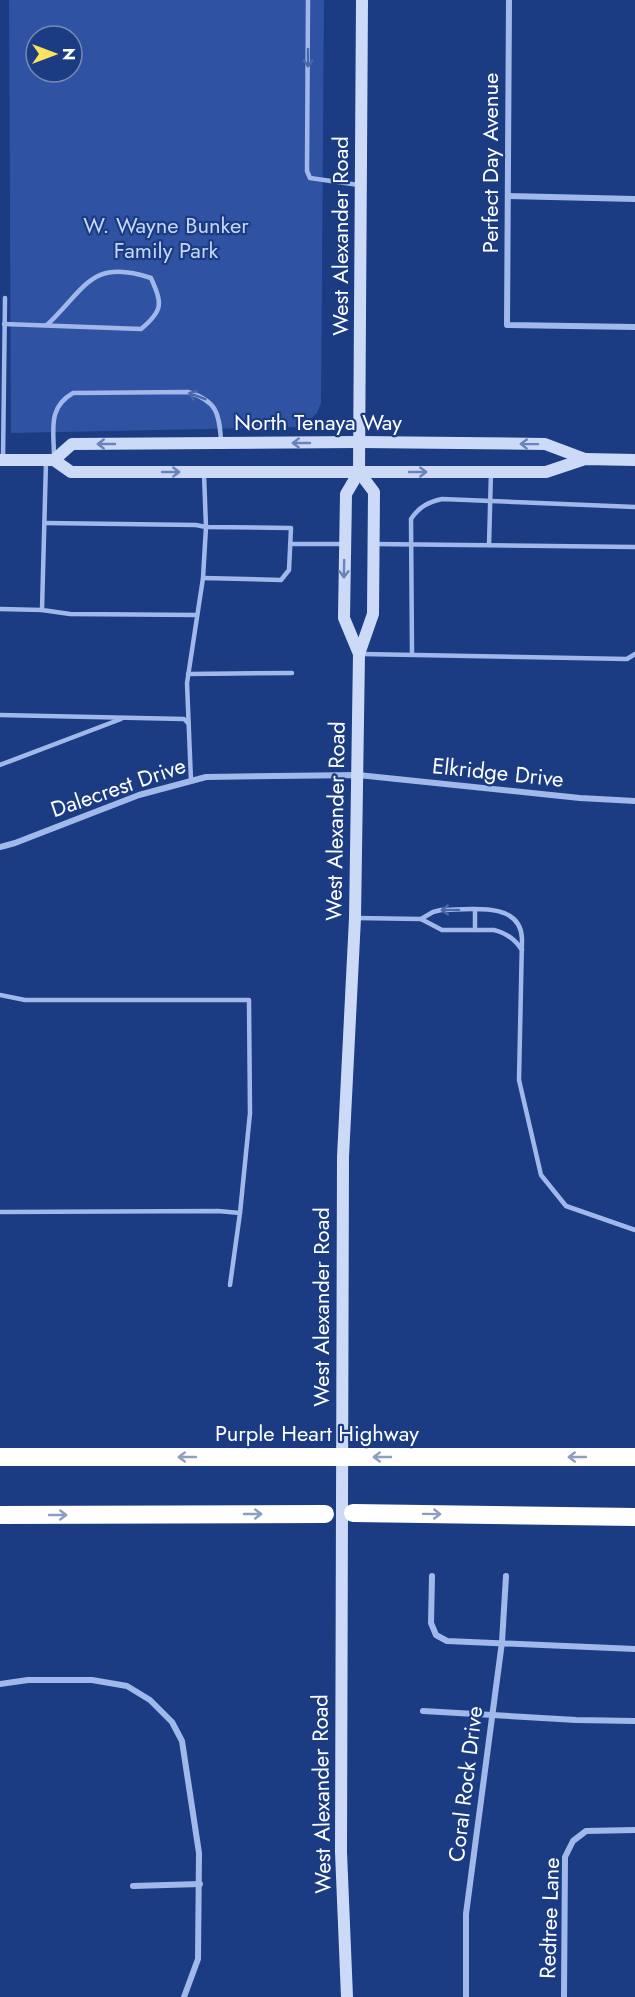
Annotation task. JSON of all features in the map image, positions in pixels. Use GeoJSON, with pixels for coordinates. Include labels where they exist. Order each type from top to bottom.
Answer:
{"type":"FeatureCollection","features":[{"type":"Feature","properties":{"kind":"highway","name":"Purple Heart Highway"},"geometry":{"type":"LineString","coordinates":[[0,1457],[635,1457]]}},
{"type":"Feature","properties":{"kind":"highway"},"geometry":{"type":"LineString","coordinates":[[353,1513],[635,1517]]}},
{"type":"Feature","properties":{"kind":"highway"},"geometry":{"type":"LineString","coordinates":[[0,1515],[325,1514]]}},
{"type":"Feature","properties":{"kind":"main road","name":"West Alexander Road"},"geometry":{"type":"LineString","coordinates":[[359,654],[344,618],[346,494],[359,472],[360,442],[362,0]]}},
{"type":"Feature","properties":{"kind":"main road","name":"North Tenaya Way"},"geometry":{"type":"LineString","coordinates":[[50,460],[72,444],[360,442],[545,444],[585,459],[635,460]]}},
{"type":"Feature","properties":{"kind":"main road","name":"North Tenaya Way"},"geometry":{"type":"LineString","coordinates":[[2,460],[50,460],[72,472],[546,472],[585,459]]}},
{"type":"Feature","properties":{"kind":"main road","name":"West Alexander Road"},"geometry":{"type":"LineString","coordinates":[[347,1997],[341,1852],[343,1157],[355,918],[359,654],[373,614],[374,492],[359,472]]}},
{"type":"Feature","properties":{"kind":"street","name":"Perfect Day Avenue"},"geometry":{"type":"LineString","coordinates":[[509,0],[507,325],[635,327]]}},
{"type":"Feature","properties":{"kind":"street"},"geometry":{"type":"LineString","coordinates":[[508,196],[635,200]]}},
{"type":"Feature","properties":{"kind":"street","name":"Dalecrest Drive"},"geometry":{"type":"LineString","coordinates":[[0,847],[139,795],[206,777],[358,775]]}},
{"type":"Feature","properties":{"kind":"street","name":"Elkridge Drive"},"geometry":{"type":"LineString","coordinates":[[358,775],[580,798],[635,801]]}},
{"type":"Feature","properties":{"kind":"street"},"geometry":{"type":"LineString","coordinates":[[432,1576],[431,1623],[436,1635],[447,1641],[502,1642],[578,1648],[635,1648]]}},
{"type":"Feature","properties":{"kind":"street","name":"Coral Rock Drive"},"geometry":{"type":"LineString","coordinates":[[466,1997],[466,1914],[502,1642],[506,1576]]}},
{"type":"Feature","properties":{"kind":"street"},"geometry":{"type":"LineString","coordinates":[[0,1684],[28,1680],[92,1680],[127,1686],[150,1700],[172,1722],[182,1741],[199,1853],[198,1959],[184,1997]]}},
{"type":"Feature","properties":{"kind":"street"},"geometry":{"type":"LineString","coordinates":[[423,1712],[635,1721]]}},
{"type":"Feature","properties":{"kind":"street","name":"Redtree Lane"},"geometry":{"type":"LineString","coordinates":[[564,1997],[565,1857],[573,1840],[586,1831],[635,1830]]}},
{"type":"Feature","properties":{"kind":"street"},"geometry":{"type":"LineString","coordinates":[[133,1886],[200,1884]]}},
{"type":"Feature","properties":{"kind":"lane"},"geometry":{"type":"LineString","coordinates":[[308,0],[307,171],[310,178],[317,180],[361,185]]}},
{"type":"Feature","properties":{"kind":"lane"},"geometry":{"type":"LineString","coordinates":[[4,324],[141,329],[156,317],[160,298],[151,278],[131,271],[108,271],[91,279],[47,325]]}},
{"type":"Feature","properties":{"kind":"lane"},"geometry":{"type":"LineString","coordinates":[[2,460],[4,298]]}},
{"type":"Feature","properties":{"kind":"lane"},"geometry":{"type":"LineString","coordinates":[[42,610],[45,523],[54,418],[57,406],[62,400],[73,393],[188,392],[212,403],[219,419],[221,443]]}},
{"type":"Feature","properties":{"kind":"lane"},"geometry":{"type":"LineString","coordinates":[[190,781],[187,683],[204,578],[206,527],[204,472]]}},
{"type":"Feature","properties":{"kind":"lane"},"geometry":{"type":"LineString","coordinates":[[489,545],[491,472]]}},
{"type":"Feature","properties":{"kind":"lane"},"geometry":{"type":"LineString","coordinates":[[412,654],[411,519],[430,501],[442,499],[635,507]]}},
{"type":"Feature","properties":{"kind":"lane"},"geometry":{"type":"LineString","coordinates":[[45,523],[291,528],[289,570],[281,580],[204,578]]}},
{"type":"Feature","properties":{"kind":"lane"},"geometry":{"type":"LineString","coordinates":[[290,544],[345,544]]}},
{"type":"Feature","properties":{"kind":"lane"},"geometry":{"type":"LineString","coordinates":[[373,544],[635,547]]}},
{"type":"Feature","properties":{"kind":"lane"},"geometry":{"type":"LineString","coordinates":[[0,609],[42,610],[70,614],[197,615]]}},
{"type":"Feature","properties":{"kind":"lane"},"geometry":{"type":"LineString","coordinates":[[359,654],[627,659],[635,654]]}},
{"type":"Feature","properties":{"kind":"lane"},"geometry":{"type":"LineString","coordinates":[[188,674],[292,673]]}},
{"type":"Feature","properties":{"kind":"lane"},"geometry":{"type":"LineString","coordinates":[[0,714],[184,719],[189,724]]}},
{"type":"Feature","properties":{"kind":"lane"},"geometry":{"type":"LineString","coordinates":[[0,765],[126,718]]}},
{"type":"Feature","properties":{"kind":"lane"},"geometry":{"type":"LineString","coordinates":[[422,919],[441,909],[502,911],[515,919],[522,931],[519,1080],[540,1175],[566,1206],[635,1230]]}},
{"type":"Feature","properties":{"kind":"lane"},"geometry":{"type":"LineString","coordinates":[[475,910],[475,930]]}},
{"type":"Feature","properties":{"kind":"lane"},"geometry":{"type":"LineString","coordinates":[[355,918],[422,919],[442,930],[501,932],[513,939],[522,950]]}},
{"type":"Feature","properties":{"kind":"lane"},"geometry":{"type":"LineString","coordinates":[[0,995],[25,1000],[249,1000],[249,1113],[231,1285]]}},
{"type":"Feature","properties":{"kind":"lane"},"geometry":{"type":"LineString","coordinates":[[0,1212],[218,1211],[240,1213]]}},
{"type":"Feature","properties":{"kind":"green space","name":"W. Wayne Bunker Family Park"},"geometry":{"type":"Polygon","coordinates":[[[9,0],[324,0],[321,403],[317,413],[302,427],[11,433],[9,0]]]}}]}
